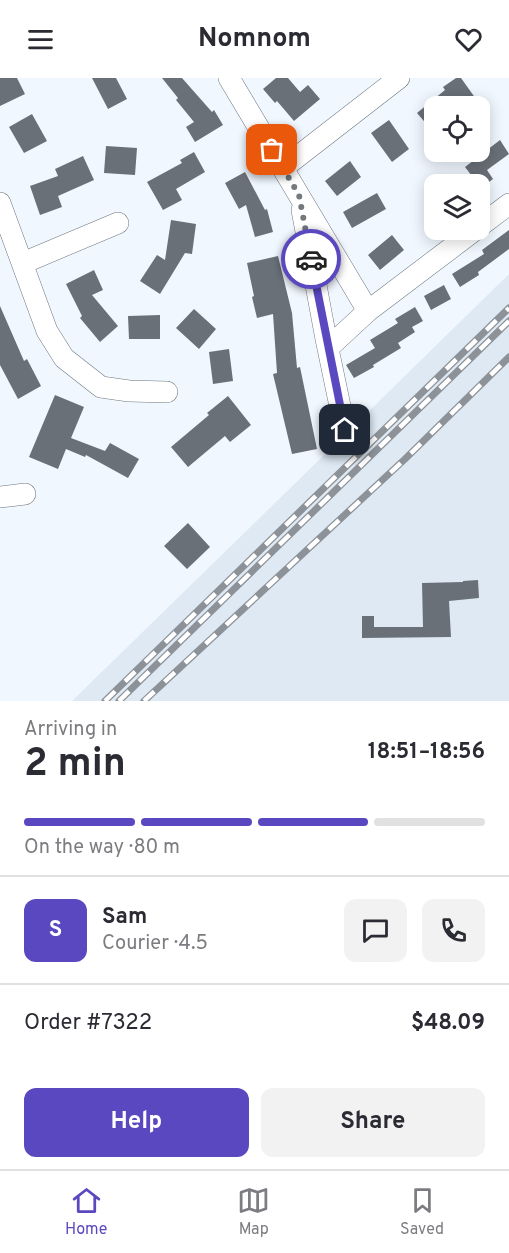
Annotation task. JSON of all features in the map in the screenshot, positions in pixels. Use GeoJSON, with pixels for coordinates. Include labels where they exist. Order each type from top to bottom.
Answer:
{"type":"FeatureCollection","features":[{"type":"Feature","properties":{"kind":"street"},"geometry":{"type":"LineString","coordinates":[[229,78],[368,311]]}},
{"type":"Feature","properties":{"kind":"street"},"geometry":{"type":"LineString","coordinates":[[283,168],[399,78]]}},
{"type":"Feature","properties":{"kind":"street"},"geometry":{"type":"LineString","coordinates":[[299,195],[345,430]]}},
{"type":"Feature","properties":{"kind":"street"},"geometry":{"type":"LineString","coordinates":[[0,203],[47,331],[64,358],[101,387],[129,391],[167,392]]}},
{"type":"Feature","properties":{"kind":"street"},"geometry":{"type":"LineString","coordinates":[[490,218],[506,206]]}},
{"type":"Feature","properties":{"kind":"street"},"geometry":{"type":"LineString","coordinates":[[23,263],[118,223]]}},
{"type":"Feature","properties":{"kind":"street"},"geometry":{"type":"LineString","coordinates":[[327,343],[462,240]]}},
{"type":"Feature","properties":{"kind":"street"},"geometry":{"type":"LineString","coordinates":[[0,497],[25,494]]}},
{"type":"Feature","properties":{"kind":"shaded area"},"geometry":{"type":"Polygon","coordinates":[[[509,274],[509,701],[72,701],[277,501],[509,274]]]}},
{"type":"Feature","properties":{"kind":"building"},"geometry":{"type":"Polygon","coordinates":[[[0,78],[17,78],[25,94],[0,106],[0,78]]]}},
{"type":"Feature","properties":{"kind":"building"},"geometry":{"type":"Polygon","coordinates":[[[92,78],[116,78],[127,99],[108,109],[92,78]]]}},
{"type":"Feature","properties":{"kind":"building"},"geometry":{"type":"Polygon","coordinates":[[[162,78],[182,78],[212,112],[214,110],[223,125],[195,142],[186,127],[194,122],[162,78]]]}},
{"type":"Feature","properties":{"kind":"building"},"geometry":{"type":"Polygon","coordinates":[[[276,78],[288,78],[300,92],[308,85],[320,99],[294,121],[263,89],[276,78]]]}},
{"type":"Feature","properties":{"kind":"building"},"geometry":{"type":"Polygon","coordinates":[[[456,78],[461,78],[474,96],[438,96],[445,90],[443,87],[456,78]]]}},
{"type":"Feature","properties":{"kind":"building"},"geometry":{"type":"Polygon","coordinates":[[[424,107],[424,121],[417,113],[424,107]]]}},
{"type":"Feature","properties":{"kind":"building"},"geometry":{"type":"Polygon","coordinates":[[[32,114],[47,141],[24,153],[9,127],[32,114]]]}},
{"type":"Feature","properties":{"kind":"building"},"geometry":{"type":"Polygon","coordinates":[[[389,120],[409,149],[392,162],[371,133],[389,120]]]}},
{"type":"Feature","properties":{"kind":"building"},"geometry":{"type":"Polygon","coordinates":[[[500,140],[509,154],[487,170],[490,174],[470,174],[465,167],[471,162],[490,162],[490,148],[500,140]]]}},
{"type":"Feature","properties":{"kind":"building"},"geometry":{"type":"Polygon","coordinates":[[[106,146],[137,148],[135,175],[104,173],[106,146]]]}},
{"type":"Feature","properties":{"kind":"building"},"geometry":{"type":"Polygon","coordinates":[[[194,152],[205,172],[176,189],[182,200],[163,210],[147,182],[182,163],[180,160],[194,152]]]}},
{"type":"Feature","properties":{"kind":"building"},"geometry":{"type":"Polygon","coordinates":[[[83,156],[94,180],[58,196],[62,207],[40,215],[30,186],[58,176],[55,169],[83,156]]]}},
{"type":"Feature","properties":{"kind":"building"},"geometry":{"type":"Polygon","coordinates":[[[350,161],[361,177],[337,196],[325,181],[350,161]]]}},
{"type":"Feature","properties":{"kind":"building"},"geometry":{"type":"Polygon","coordinates":[[[245,172],[265,210],[267,209],[273,232],[255,237],[246,205],[239,209],[225,183],[245,172]]]}},
{"type":"Feature","properties":{"kind":"building"},"geometry":{"type":"Polygon","coordinates":[[[377,193],[386,209],[352,228],[343,212],[377,193]]]}},
{"type":"Feature","properties":{"kind":"building"},"geometry":{"type":"Polygon","coordinates":[[[171,220],[196,224],[192,254],[185,253],[160,294],[140,281],[157,255],[165,260],[171,220]]]}},
{"type":"Feature","properties":{"kind":"building"},"geometry":{"type":"Polygon","coordinates":[[[509,230],[509,249],[478,272],[479,275],[460,287],[452,274],[484,254],[482,250],[509,230]]]}},
{"type":"Feature","properties":{"kind":"building"},"geometry":{"type":"Polygon","coordinates":[[[392,235],[404,250],[380,270],[368,255],[392,235]]]}},
{"type":"Feature","properties":{"kind":"building"},"geometry":{"type":"Polygon","coordinates":[[[278,256],[292,313],[297,368],[300,367],[317,449],[292,454],[273,374],[277,373],[273,314],[257,318],[247,263],[278,256]]]}},
{"type":"Feature","properties":{"kind":"building"},"geometry":{"type":"Polygon","coordinates":[[[94,270],[103,290],[92,295],[118,326],[100,342],[80,318],[82,316],[66,284],[94,270]]]}},
{"type":"Feature","properties":{"kind":"building"},"geometry":{"type":"Polygon","coordinates":[[[444,285],[451,299],[431,310],[424,296],[444,285]]]}},
{"type":"Feature","properties":{"kind":"building"},"geometry":{"type":"Polygon","coordinates":[[[0,306],[24,361],[27,359],[41,386],[18,399],[0,365],[0,306]]]}},
{"type":"Feature","properties":{"kind":"building"},"geometry":{"type":"Polygon","coordinates":[[[415,307],[423,321],[412,327],[415,332],[398,343],[401,348],[354,378],[346,365],[375,348],[370,340],[398,323],[395,319],[415,307]]]}},
{"type":"Feature","properties":{"kind":"building"},"geometry":{"type":"Polygon","coordinates":[[[194,309],[216,329],[199,349],[176,328],[194,309]]]}},
{"type":"Feature","properties":{"kind":"building"},"geometry":{"type":"Polygon","coordinates":[[[160,315],[160,339],[129,339],[128,316],[160,315]]]}},
{"type":"Feature","properties":{"kind":"building"},"geometry":{"type":"Polygon","coordinates":[[[229,349],[233,381],[213,384],[209,352],[229,349]]]}},
{"type":"Feature","properties":{"kind":"building"},"geometry":{"type":"Polygon","coordinates":[[[55,395],[84,407],[71,438],[105,451],[110,443],[139,459],[128,478],[86,455],[85,457],[66,449],[58,469],[29,457],[55,395]]]}},
{"type":"Feature","properties":{"kind":"building"},"geometry":{"type":"Polygon","coordinates":[[[228,396],[251,425],[230,442],[225,436],[188,467],[171,447],[228,396]]]}},
{"type":"Feature","properties":{"kind":"building"},"geometry":{"type":"Polygon","coordinates":[[[188,523],[210,547],[187,569],[164,546],[188,523]]]}},
{"type":"Feature","properties":{"kind":"building"},"geometry":{"type":"Polygon","coordinates":[[[478,580],[479,598],[449,601],[451,637],[362,638],[362,616],[374,616],[374,627],[423,627],[422,583],[478,580]]]}},
{"type":"Feature","properties":{"kind":"railway"},"geometry":{"type":"LineString","coordinates":[[105,701],[509,308]]}},
{"type":"Feature","properties":{"kind":"railway"},"geometry":{"type":"LineString","coordinates":[[119,701],[509,321]]}},
{"type":"Feature","properties":{"kind":"railway"},"geometry":{"type":"LineString","coordinates":[[144,701],[405,459],[509,357]]}},
{"type":"Feature","properties":{"kind":"way so far"},"geometry":{"type":"LineString","coordinates":[[272,150],[299,195],[311,259]]}},
{"type":"Feature","properties":{"kind":"route"},"geometry":{"type":"LineString","coordinates":[[311,259],[345,430]]}}]}
